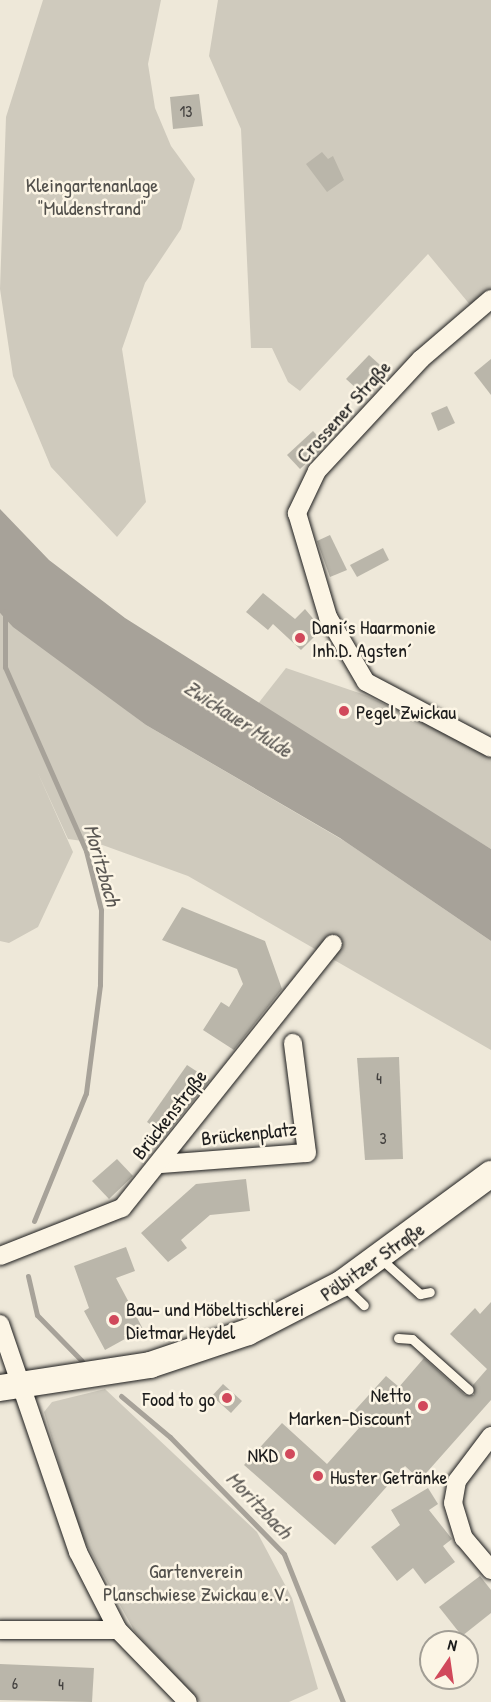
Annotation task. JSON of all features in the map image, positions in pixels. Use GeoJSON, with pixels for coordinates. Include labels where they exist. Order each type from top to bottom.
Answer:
{"type":"FeatureCollection","features":[{"type":"Feature","properties":{"kind":"street","name":"Crossener Straße"},"geometry":{"type":"LineString","coordinates":[[491,299],[421,359],[317,471],[297,513],[328,617],[366,682],[491,748]]}},
{"type":"Feature","properties":{"kind":"street","name":"Brückenstraße"},"geometry":{"type":"LineString","coordinates":[[0,1256],[110,1216],[160,1164],[333,944]]}},
{"type":"Feature","properties":{"kind":"street","name":"Brückenplatz"},"geometry":{"type":"LineString","coordinates":[[160,1164],[307,1154],[293,1043]]}},
{"type":"Feature","properties":{"kind":"street","name":"Pölbitzer Straße"},"geometry":{"type":"LineString","coordinates":[[9,1388],[187,1356],[305,1306],[380,1258],[491,1174]]}},
{"type":"Feature","properties":{"kind":"street"},"geometry":{"type":"LineString","coordinates":[[0,1324],[9,1388],[53,1502],[118,1630],[188,1702]]}},
{"type":"Feature","properties":{"kind":"street"},"geometry":{"type":"LineString","coordinates":[[491,1436],[457,1481],[453,1503],[464,1538],[491,1570]]}},
{"type":"Feature","properties":{"kind":"street"},"geometry":{"type":"LineString","coordinates":[[0,1630],[118,1630]]}},
{"type":"Feature","properties":{"kind":"lane"},"geometry":{"type":"LineString","coordinates":[[380,1258],[420,1294],[430,1292]]}},
{"type":"Feature","properties":{"kind":"lane"},"geometry":{"type":"LineString","coordinates":[[341,1284],[364,1305]]}},
{"type":"Feature","properties":{"kind":"lane"},"geometry":{"type":"LineString","coordinates":[[398,1338],[412,1339],[469,1390]]}},
{"type":"Feature","properties":{"kind":"green space","name":"Kleingartenanlage \"Muldenstrand\""},"geometry":{"type":"Polygon","coordinates":[[[43,0],[161,0],[148,64],[155,108],[171,146],[195,179],[181,229],[145,283],[122,349],[146,502],[117,537],[51,467],[13,376],[0,289],[6,117],[43,0]]]}},
{"type":"Feature","properties":{"kind":"green space"},"geometry":{"type":"Polygon","coordinates":[[[218,0],[491,0],[491,289],[471,306],[428,254],[300,391],[288,382],[272,348],[251,348],[241,129],[209,56],[218,0]]]}},
{"type":"Feature","properties":{"kind":"green space"},"geometry":{"type":"Polygon","coordinates":[[[0,613],[146,725],[346,842],[491,941],[491,1050],[188,876],[97,843],[68,839],[37,771],[73,852],[38,927],[9,943],[0,941],[0,613]]]}},
{"type":"Feature","properties":{"kind":"green space"},"geometry":{"type":"Polygon","coordinates":[[[286,668],[365,695],[491,755],[491,849],[257,705],[286,668]]]}},
{"type":"Feature","properties":{"kind":"green space","name":"Gartenverein Planschwiese Zwickau e.V."},"geometry":{"type":"Polygon","coordinates":[[[105,1389],[257,1532],[292,1598],[318,1689],[289,1702],[200,1702],[135,1632],[79,1531],[44,1412],[52,1402],[105,1389]]]}},
{"type":"Feature","properties":{"kind":"water","name":"Zwickauer Mulde"},"geometry":{"type":"Polygon","coordinates":[[[0,509],[49,560],[125,618],[491,849],[491,941],[340,838],[146,725],[13,627],[0,613],[0,509]]]}},
{"type":"Feature","properties":{"kind":"building"},"geometry":{"type":"Polygon","coordinates":[[[199,94],[203,126],[173,129],[170,97],[199,94]]]}},
{"type":"Feature","properties":{"kind":"building"},"geometry":{"type":"Polygon","coordinates":[[[322,152],[328,159],[333,156],[344,180],[327,192],[306,164],[322,152]]]}},
{"type":"Feature","properties":{"kind":"building"},"geometry":{"type":"Polygon","coordinates":[[[369,355],[389,373],[366,397],[346,379],[369,355]]]}},
{"type":"Feature","properties":{"kind":"building"},"geometry":{"type":"Polygon","coordinates":[[[491,359],[491,395],[474,373],[491,359]]]}},
{"type":"Feature","properties":{"kind":"building"},"geometry":{"type":"Polygon","coordinates":[[[447,406],[455,423],[438,431],[431,413],[447,406]]]}},
{"type":"Feature","properties":{"kind":"building"},"geometry":{"type":"Polygon","coordinates":[[[313,431],[326,445],[300,469],[287,455],[313,431]]]}},
{"type":"Feature","properties":{"kind":"building"},"geometry":{"type":"Polygon","coordinates":[[[330,535],[347,570],[330,577],[317,541],[330,535]]]}},
{"type":"Feature","properties":{"kind":"building"},"geometry":{"type":"Polygon","coordinates":[[[383,548],[389,560],[357,577],[350,565],[383,548]]]}},
{"type":"Feature","properties":{"kind":"building"},"geometry":{"type":"Polygon","coordinates":[[[263,593],[295,619],[305,609],[322,629],[301,650],[273,624],[268,630],[246,612],[263,593]]]}},
{"type":"Feature","properties":{"kind":"building"},"geometry":{"type":"Polygon","coordinates":[[[182,907],[265,941],[282,989],[234,1050],[203,1030],[221,1002],[229,1007],[243,984],[237,969],[162,940],[182,907]]]}},
{"type":"Feature","properties":{"kind":"building"},"geometry":{"type":"Polygon","coordinates":[[[399,1057],[403,1159],[365,1160],[357,1058],[399,1057]]]}},
{"type":"Feature","properties":{"kind":"building"},"geometry":{"type":"Polygon","coordinates":[[[187,1065],[210,1080],[166,1135],[147,1122],[187,1065]]]}},
{"type":"Feature","properties":{"kind":"building"},"geometry":{"type":"Polygon","coordinates":[[[117,1159],[133,1176],[109,1199],[92,1181],[117,1159]]]}},
{"type":"Feature","properties":{"kind":"building"},"geometry":{"type":"Polygon","coordinates":[[[246,1179],[250,1211],[210,1215],[181,1240],[187,1248],[168,1262],[141,1233],[196,1184],[246,1179]]]}},
{"type":"Feature","properties":{"kind":"building"},"geometry":{"type":"Polygon","coordinates":[[[126,1247],[135,1271],[116,1278],[143,1329],[105,1350],[84,1311],[89,1308],[74,1266],[126,1247]]]}},
{"type":"Feature","properties":{"kind":"building"},"geometry":{"type":"Polygon","coordinates":[[[491,1302],[491,1400],[420,1480],[405,1466],[335,1545],[244,1465],[282,1423],[327,1464],[359,1428],[348,1418],[386,1376],[399,1387],[424,1358],[465,1395],[474,1395],[473,1385],[487,1369],[450,1334],[475,1308],[480,1314],[491,1302]]]}},
{"type":"Feature","properties":{"kind":"building","name":"Food to go"},"geometry":{"type":"Polygon","coordinates":[[[223,1384],[242,1401],[231,1413],[212,1396],[223,1384]]]}},
{"type":"Feature","properties":{"kind":"building"},"geometry":{"type":"Polygon","coordinates":[[[428,1488],[438,1504],[429,1510],[452,1539],[443,1546],[455,1562],[425,1584],[413,1568],[397,1581],[371,1547],[400,1525],[391,1510],[428,1488]]]}},
{"type":"Feature","properties":{"kind":"building"},"geometry":{"type":"Polygon","coordinates":[[[480,1576],[491,1590],[491,1613],[470,1630],[457,1630],[439,1607],[480,1576]]]}},
{"type":"Feature","properties":{"kind":"building"},"geometry":{"type":"Polygon","coordinates":[[[0,1664],[94,1668],[92,1702],[0,1700],[0,1664]]]}},
{"type":"Feature","properties":{"kind":"waterway","name":"Moritzbach"},"geometry":{"type":"LineString","coordinates":[[5,611],[5,667],[86,851],[101,910],[100,985],[86,1093],[34,1221]]}},
{"type":"Feature","properties":{"kind":"waterway","name":"Moritzbach"},"geometry":{"type":"LineString","coordinates":[[28,1276],[37,1315],[82,1361]]}},
{"type":"Feature","properties":{"kind":"waterway","name":"Moritzbach"},"geometry":{"type":"LineString","coordinates":[[121,1396],[170,1437],[284,1554],[343,1702]]}},
{"type":"Feature","properties":{"kind":"place","name":"Dani´s Haarmonie Inh.D. Agsten´"},"geometry":{"type":"Point","coordinates":[300,638]}},
{"type":"Feature","properties":{"kind":"place","name":"Pegel Zwickau"},"geometry":{"type":"Point","coordinates":[344,711]}},
{"type":"Feature","properties":{"kind":"place","name":"Bau- und Möbeltischlerei Dietmar Heydel"},"geometry":{"type":"Point","coordinates":[114,1320]}},
{"type":"Feature","properties":{"kind":"place","name":"Food to go"},"geometry":{"type":"Point","coordinates":[227,1398]}},
{"type":"Feature","properties":{"kind":"place","name":"Netto Marken-Discount"},"geometry":{"type":"Point","coordinates":[423,1406]}},
{"type":"Feature","properties":{"kind":"place","name":"NKD"},"geometry":{"type":"Point","coordinates":[290,1454]}},
{"type":"Feature","properties":{"kind":"place","name":"Huster Getränke"},"geometry":{"type":"Point","coordinates":[318,1476]}}]}
